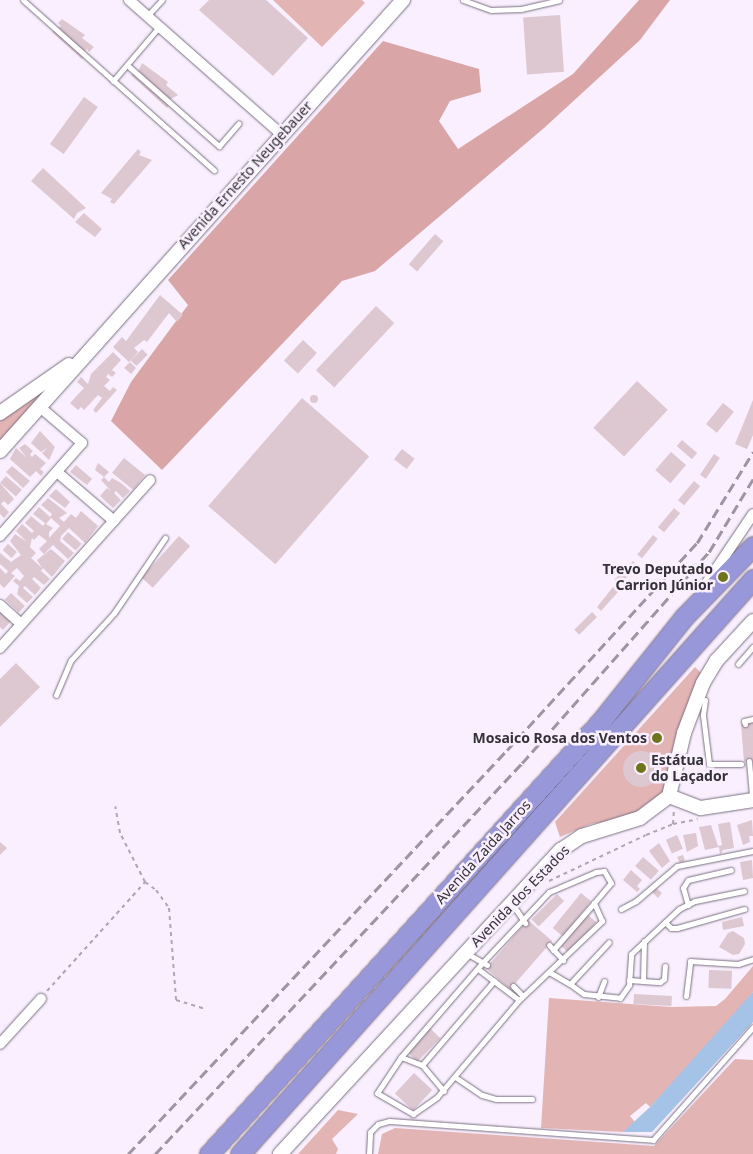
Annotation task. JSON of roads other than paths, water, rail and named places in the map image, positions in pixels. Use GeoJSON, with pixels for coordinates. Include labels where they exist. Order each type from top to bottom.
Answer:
{"type":"FeatureCollection","features":[{"type":"Feature","properties":{"kind":"highway"},"geometry":{"type":"LineString","coordinates":[[684,617],[753,533]]}},
{"type":"Feature","properties":{"kind":"highway","name":"Avenida Zaida Jarros"},"geometry":{"type":"LineString","coordinates":[[209,1154],[601,721],[684,617],[753,546]]}},
{"type":"Feature","properties":{"kind":"highway","name":"Avenida Zaida Jarros"},"geometry":{"type":"LineString","coordinates":[[240,1154],[753,579]]}},
{"type":"Feature","properties":{"kind":"street"},"geometry":{"type":"LineString","coordinates":[[129,0],[281,134]]}},
{"type":"Feature","properties":{"kind":"street","name":"Avenida Ernesto Neugebauer"},"geometry":{"type":"LineString","coordinates":[[0,451],[281,134],[403,0]]}},
{"type":"Feature","properties":{"kind":"street","name":"Avenida Ernesto Neugebauer"},"geometry":{"type":"LineString","coordinates":[[0,413],[88,352]]}},
{"type":"Feature","properties":{"kind":"street"},"geometry":{"type":"LineString","coordinates":[[0,536],[82,443],[40,407]]}},
{"type":"Feature","properties":{"kind":"street"},"geometry":{"type":"LineString","coordinates":[[57,472],[114,522]]}},
{"type":"Feature","properties":{"kind":"street"},"geometry":{"type":"LineString","coordinates":[[0,648],[150,480]]}},
{"type":"Feature","properties":{"kind":"street"},"geometry":{"type":"LineString","coordinates":[[684,617],[753,514]]}},
{"type":"Feature","properties":{"kind":"street"},"geometry":{"type":"LineString","coordinates":[[0,605],[21,624]]}},
{"type":"Feature","properties":{"kind":"street"},"geometry":{"type":"LineString","coordinates":[[753,621],[717,660],[703,683],[684,733],[673,798],[688,806],[712,808],[753,800]]}},
{"type":"Feature","properties":{"kind":"street","name":"Avenida dos Estados"},"geometry":{"type":"LineString","coordinates":[[280,1154],[465,952],[571,843],[608,826],[640,818],[673,798]]}},
{"type":"Feature","properties":{"kind":"street"},"geometry":{"type":"LineString","coordinates":[[0,1044],[41,999]]}},
{"type":"Feature","properties":{"kind":"lane"},"geometry":{"type":"LineString","coordinates":[[23,0],[214,170]]}},
{"type":"Feature","properties":{"kind":"lane"},"geometry":{"type":"LineString","coordinates":[[147,16],[162,0]]}},
{"type":"Feature","properties":{"kind":"lane"},"geometry":{"type":"LineString","coordinates":[[463,0],[491,10],[559,0]]}},
{"type":"Feature","properties":{"kind":"lane"},"geometry":{"type":"LineString","coordinates":[[113,81],[160,27]]}},
{"type":"Feature","properties":{"kind":"lane"},"geometry":{"type":"LineString","coordinates":[[127,64],[219,146],[239,123]]}},
{"type":"Feature","properties":{"kind":"lane"},"geometry":{"type":"LineString","coordinates":[[56,695],[71,660],[114,613],[165,538]]}},
{"type":"Feature","properties":{"kind":"lane"},"geometry":{"type":"LineString","coordinates":[[738,664],[753,647]]}},
{"type":"Feature","properties":{"kind":"lane"},"geometry":{"type":"LineString","coordinates":[[705,700],[703,715],[709,764],[741,764]]}},
{"type":"Feature","properties":{"kind":"lane"},"geometry":{"type":"LineString","coordinates":[[745,722],[753,719]]}},
{"type":"Feature","properties":{"kind":"lane"},"geometry":{"type":"LineString","coordinates":[[749,761],[753,800]]}},
{"type":"Feature","properties":{"kind":"lane"},"geometry":{"type":"LineString","coordinates":[[621,909],[636,901],[677,866],[753,851]]}},
{"type":"Feature","properties":{"kind":"lane"},"geometry":{"type":"LineString","coordinates":[[688,905],[684,883],[700,875],[731,870]]}},
{"type":"Feature","properties":{"kind":"lane"},"geometry":{"type":"LineString","coordinates":[[553,950],[612,881],[604,871],[596,872],[550,892],[525,922],[478,969],[401,1057],[377,1088],[380,1096],[413,1114],[444,1091],[521,998],[602,921],[594,903]]}},
{"type":"Feature","properties":{"kind":"lane"},"geometry":{"type":"LineString","coordinates":[[549,972],[584,994],[620,998],[625,994],[629,980],[631,954],[666,922],[688,905],[744,891]]}},
{"type":"Feature","properties":{"kind":"lane"},"geometry":{"type":"LineString","coordinates":[[512,903],[525,922]]}},
{"type":"Feature","properties":{"kind":"lane"},"geometry":{"type":"LineString","coordinates":[[666,922],[671,928],[677,928],[744,909]]}},
{"type":"Feature","properties":{"kind":"lane"},"geometry":{"type":"LineString","coordinates":[[642,981],[644,941]]}},
{"type":"Feature","properties":{"kind":"lane"},"geometry":{"type":"LineString","coordinates":[[570,984],[610,942]]}},
{"type":"Feature","properties":{"kind":"lane"},"geometry":{"type":"LineString","coordinates":[[549,945],[563,960]]}},
{"type":"Feature","properties":{"kind":"lane"},"geometry":{"type":"LineString","coordinates":[[465,952],[485,963]]}},
{"type":"Feature","properties":{"kind":"lane"},"geometry":{"type":"LineString","coordinates":[[686,996],[690,961],[738,964],[753,959]]}},
{"type":"Feature","properties":{"kind":"lane"},"geometry":{"type":"LineString","coordinates":[[629,980],[660,982],[664,979],[665,966]]}},
{"type":"Feature","properties":{"kind":"lane"},"geometry":{"type":"LineString","coordinates":[[478,969],[521,998]]}},
{"type":"Feature","properties":{"kind":"lane"},"geometry":{"type":"LineString","coordinates":[[422,1065],[494,981]]}},
{"type":"Feature","properties":{"kind":"lane"},"geometry":{"type":"LineString","coordinates":[[598,996],[604,981]]}},
{"type":"Feature","properties":{"kind":"lane"},"geometry":{"type":"LineString","coordinates":[[513,986],[521,998]]}},
{"type":"Feature","properties":{"kind":"lane"},"geometry":{"type":"LineString","coordinates":[[369,1154],[370,1132],[378,1124],[389,1121],[653,1140],[753,1027]]}},
{"type":"Feature","properties":{"kind":"lane"},"geometry":{"type":"LineString","coordinates":[[401,1057],[422,1065],[444,1091]]}},
{"type":"Feature","properties":{"kind":"lane"},"geometry":{"type":"LineString","coordinates":[[455,1077],[482,1095],[496,1099],[532,1099]]}},
{"type":"Feature","properties":{"kind":"water"},"geometry":{"type":"Polygon","coordinates":[[[753,992],[753,1022],[652,1132],[623,1132],[650,1107],[753,992]]]}},
{"type":"Feature","properties":{"kind":"railway"},"geometry":{"type":"LineString","coordinates":[[128,1154],[507,750],[697,543],[753,452]]}},
{"type":"Feature","properties":{"kind":"railway"},"geometry":{"type":"LineString","coordinates":[[155,1154],[522,763],[709,552],[753,479]]}},
{"type":"Feature","properties":{"kind":"place","name":"Trevo Deputado Carrion Júnior"},"geometry":{"type":"Point","coordinates":[723,577]}},
{"type":"Feature","properties":{"kind":"place","name":"Mosaico Rosa dos Ventos"},"geometry":{"type":"Point","coordinates":[657,738]}},
{"type":"Feature","properties":{"kind":"place","name":"Estátua do Laçador"},"geometry":{"type":"Point","coordinates":[641,768]}}]}
